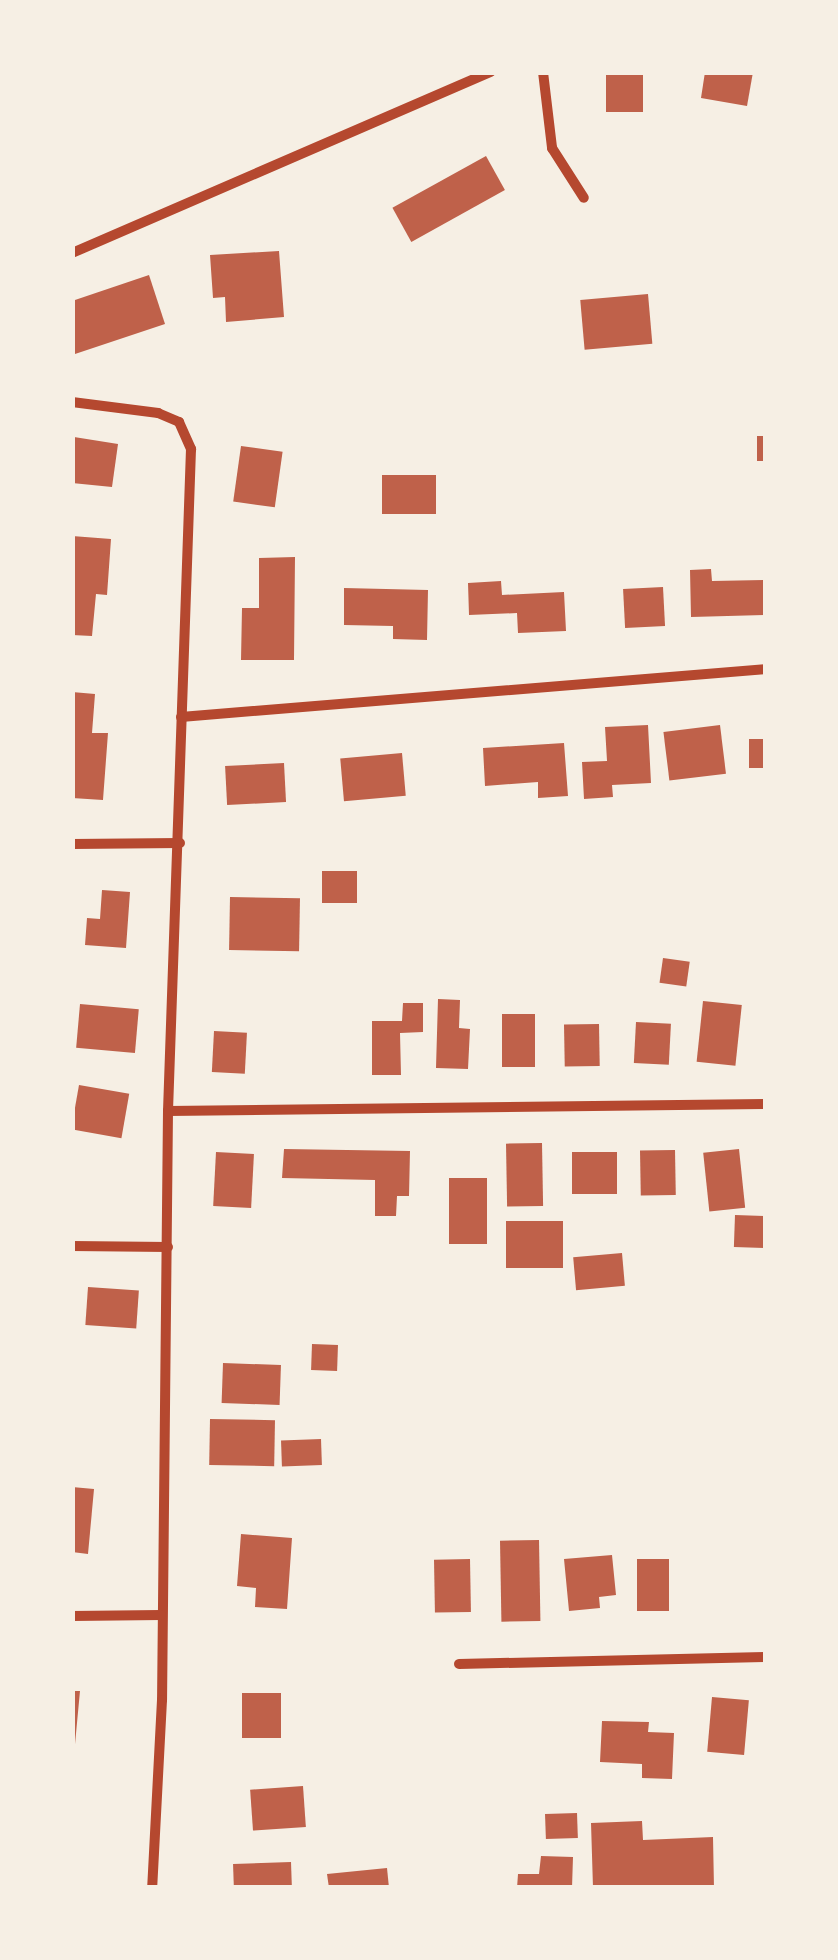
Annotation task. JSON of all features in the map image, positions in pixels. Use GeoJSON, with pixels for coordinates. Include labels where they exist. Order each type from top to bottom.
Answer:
{"type":"FeatureCollection","features":[{"type":"Feature","properties":{"kind":"street"},"geometry":{"type":"LineString","coordinates":[[72,253],[491,72]]}},
{"type":"Feature","properties":{"kind":"street"},"geometry":{"type":"LineString","coordinates":[[543,72],[552,148],[584,198]]}},
{"type":"Feature","properties":{"kind":"street"},"geometry":{"type":"LineString","coordinates":[[72,402],[158,412],[186,432],[180,843],[168,1111],[161,1615],[152,1888]]}},
{"type":"Feature","properties":{"kind":"street"},"geometry":{"type":"LineString","coordinates":[[181,717],[766,669]]}},
{"type":"Feature","properties":{"kind":"street"},"geometry":{"type":"LineString","coordinates":[[72,844],[180,843]]}},
{"type":"Feature","properties":{"kind":"street"},"geometry":{"type":"LineString","coordinates":[[168,1111],[766,1104]]}},
{"type":"Feature","properties":{"kind":"street"},"geometry":{"type":"LineString","coordinates":[[72,1246],[168,1247]]}},
{"type":"Feature","properties":{"kind":"street"},"geometry":{"type":"LineString","coordinates":[[72,1616],[161,1615]]}},
{"type":"Feature","properties":{"kind":"street"},"geometry":{"type":"LineString","coordinates":[[459,1664],[766,1658]]}},
{"type":"Feature","properties":{"kind":"building"},"geometry":{"type":"Polygon","coordinates":[[[606,72],[643,72],[643,112],[606,112],[606,72]]]}},
{"type":"Feature","properties":{"kind":"building"},"geometry":{"type":"Polygon","coordinates":[[[705,72],[753,72],[747,106],[701,98],[705,72]]]}},
{"type":"Feature","properties":{"kind":"building"},"geometry":{"type":"Polygon","coordinates":[[[486,156],[505,190],[411,242],[392,208],[486,156]]]}},
{"type":"Feature","properties":{"kind":"building"},"geometry":{"type":"Polygon","coordinates":[[[279,251],[284,317],[226,322],[225,297],[213,298],[210,255],[279,251]]]}},
{"type":"Feature","properties":{"kind":"building"},"geometry":{"type":"Polygon","coordinates":[[[149,275],[165,324],[72,355],[72,301],[149,275]]]}},
{"type":"Feature","properties":{"kind":"building"},"geometry":{"type":"Polygon","coordinates":[[[648,294],[652,344],[585,350],[580,300],[648,294]]]}},
{"type":"Feature","properties":{"kind":"building"},"geometry":{"type":"Polygon","coordinates":[[[757,436],[766,436],[766,461],[757,461],[757,436]]]}},
{"type":"Feature","properties":{"kind":"building"},"geometry":{"type":"Polygon","coordinates":[[[74,437],[118,444],[112,487],[72,483],[74,437]]]}},
{"type":"Feature","properties":{"kind":"building"},"geometry":{"type":"Polygon","coordinates":[[[241,446],[283,452],[275,507],[233,501],[241,446]]]}},
{"type":"Feature","properties":{"kind":"building"},"geometry":{"type":"Polygon","coordinates":[[[382,475],[436,475],[436,514],[382,514],[382,475]]]}},
{"type":"Feature","properties":{"kind":"building"},"geometry":{"type":"Polygon","coordinates":[[[72,536],[111,539],[107,595],[96,594],[92,636],[72,635],[72,536]]]}},
{"type":"Feature","properties":{"kind":"building"},"geometry":{"type":"Polygon","coordinates":[[[295,557],[294,660],[241,660],[242,608],[259,608],[259,558],[295,557]]]}},
{"type":"Feature","properties":{"kind":"building"},"geometry":{"type":"Polygon","coordinates":[[[711,569],[712,581],[764,580],[764,615],[691,617],[690,570],[711,569]]]}},
{"type":"Feature","properties":{"kind":"building"},"geometry":{"type":"Polygon","coordinates":[[[501,581],[502,595],[564,592],[566,631],[518,633],[517,613],[469,615],[468,583],[501,581]]]}},
{"type":"Feature","properties":{"kind":"building"},"geometry":{"type":"Polygon","coordinates":[[[663,587],[665,626],[625,628],[623,589],[663,587]]]}},
{"type":"Feature","properties":{"kind":"building"},"geometry":{"type":"Polygon","coordinates":[[[344,588],[428,590],[427,640],[393,639],[393,626],[344,625],[344,588]]]}},
{"type":"Feature","properties":{"kind":"building"},"geometry":{"type":"Polygon","coordinates":[[[72,692],[95,694],[92,733],[108,733],[103,800],[72,798],[72,692]]]}},
{"type":"Feature","properties":{"kind":"building"},"geometry":{"type":"Polygon","coordinates":[[[648,725],[651,783],[612,785],[613,797],[584,799],[582,762],[607,761],[605,727],[648,725]]]}},
{"type":"Feature","properties":{"kind":"building"},"geometry":{"type":"Polygon","coordinates":[[[720,725],[726,774],[669,781],[663,732],[720,725]]]}},
{"type":"Feature","properties":{"kind":"building"},"geometry":{"type":"Polygon","coordinates":[[[749,739],[765,739],[765,768],[749,768],[749,739]]]}},
{"type":"Feature","properties":{"kind":"building"},"geometry":{"type":"Polygon","coordinates":[[[564,743],[568,796],[538,798],[538,782],[485,786],[483,748],[564,743]]]}},
{"type":"Feature","properties":{"kind":"building"},"geometry":{"type":"Polygon","coordinates":[[[402,753],[406,796],[344,801],[340,758],[402,753]]]}},
{"type":"Feature","properties":{"kind":"building"},"geometry":{"type":"Polygon","coordinates":[[[284,763],[286,802],[227,805],[225,766],[284,763]]]}},
{"type":"Feature","properties":{"kind":"building"},"geometry":{"type":"Polygon","coordinates":[[[322,871],[357,871],[357,903],[322,903],[322,871]]]}},
{"type":"Feature","properties":{"kind":"building"},"geometry":{"type":"Polygon","coordinates":[[[102,890],[130,892],[126,948],[85,945],[87,918],[100,919],[102,890]]]}},
{"type":"Feature","properties":{"kind":"building"},"geometry":{"type":"Polygon","coordinates":[[[230,897],[300,898],[299,951],[229,950],[230,897]]]}},
{"type":"Feature","properties":{"kind":"building"},"geometry":{"type":"Polygon","coordinates":[[[663,958],[690,962],[686,987],[660,983],[663,958]]]}},
{"type":"Feature","properties":{"kind":"building"},"geometry":{"type":"Polygon","coordinates":[[[438,999],[460,1000],[459,1028],[470,1029],[468,1069],[436,1068],[438,999]]]}},
{"type":"Feature","properties":{"kind":"building"},"geometry":{"type":"Polygon","coordinates":[[[703,1001],[742,1005],[735,1066],[697,1062],[703,1001]]]}},
{"type":"Feature","properties":{"kind":"building"},"geometry":{"type":"Polygon","coordinates":[[[403,1003],[423,1003],[423,1032],[400,1033],[401,1075],[372,1075],[372,1021],[402,1021],[403,1003]]]}},
{"type":"Feature","properties":{"kind":"building"},"geometry":{"type":"Polygon","coordinates":[[[80,1004],[139,1009],[135,1053],[76,1048],[80,1004]]]}},
{"type":"Feature","properties":{"kind":"building"},"geometry":{"type":"Polygon","coordinates":[[[502,1014],[535,1014],[535,1067],[502,1067],[502,1014]]]}},
{"type":"Feature","properties":{"kind":"building"},"geometry":{"type":"Polygon","coordinates":[[[636,1022],[671,1024],[669,1065],[634,1063],[636,1022]]]}},
{"type":"Feature","properties":{"kind":"building"},"geometry":{"type":"Polygon","coordinates":[[[599,1024],[600,1066],[565,1067],[564,1025],[599,1024]]]}},
{"type":"Feature","properties":{"kind":"building"},"geometry":{"type":"Polygon","coordinates":[[[214,1031],[247,1033],[245,1074],[212,1072],[214,1031]]]}},
{"type":"Feature","properties":{"kind":"building"},"geometry":{"type":"Polygon","coordinates":[[[79,1085],[129,1094],[121,1138],[72,1129],[79,1085]]]}},
{"type":"Feature","properties":{"kind":"building"},"geometry":{"type":"Polygon","coordinates":[[[542,1143],[543,1206],[507,1207],[506,1144],[542,1143]]]}},
{"type":"Feature","properties":{"kind":"building"},"geometry":{"type":"Polygon","coordinates":[[[284,1149],[410,1151],[409,1196],[397,1196],[396,1216],[375,1216],[375,1180],[282,1178],[284,1149]]]}},
{"type":"Feature","properties":{"kind":"building"},"geometry":{"type":"Polygon","coordinates":[[[739,1149],[745,1208],[709,1211],[703,1153],[739,1149]]]}},
{"type":"Feature","properties":{"kind":"building"},"geometry":{"type":"Polygon","coordinates":[[[675,1150],[676,1195],[641,1196],[640,1151],[675,1150]]]}},
{"type":"Feature","properties":{"kind":"building"},"geometry":{"type":"Polygon","coordinates":[[[216,1152],[254,1154],[251,1208],[213,1206],[216,1152]]]}},
{"type":"Feature","properties":{"kind":"building"},"geometry":{"type":"Polygon","coordinates":[[[572,1152],[617,1152],[617,1194],[572,1194],[572,1152]]]}},
{"type":"Feature","properties":{"kind":"building"},"geometry":{"type":"Polygon","coordinates":[[[449,1178],[487,1178],[487,1244],[449,1244],[449,1178]]]}},
{"type":"Feature","properties":{"kind":"building"},"geometry":{"type":"Polygon","coordinates":[[[735,1215],[766,1216],[765,1248],[734,1247],[735,1215]]]}},
{"type":"Feature","properties":{"kind":"building"},"geometry":{"type":"Polygon","coordinates":[[[506,1221],[563,1221],[563,1268],[506,1268],[506,1221]]]}},
{"type":"Feature","properties":{"kind":"building"},"geometry":{"type":"Polygon","coordinates":[[[622,1253],[625,1286],[576,1290],[573,1257],[622,1253]]]}},
{"type":"Feature","properties":{"kind":"building"},"geometry":{"type":"Polygon","coordinates":[[[88,1287],[139,1291],[136,1328],[85,1325],[88,1287]]]}},
{"type":"Feature","properties":{"kind":"building"},"geometry":{"type":"Polygon","coordinates":[[[312,1344],[338,1345],[337,1371],[311,1370],[312,1344]]]}},
{"type":"Feature","properties":{"kind":"building"},"geometry":{"type":"Polygon","coordinates":[[[223,1363],[281,1365],[280,1405],[222,1403],[223,1363]]]}},
{"type":"Feature","properties":{"kind":"building"},"geometry":{"type":"Polygon","coordinates":[[[210,1419],[275,1420],[274,1466],[209,1465],[210,1419]]]}},
{"type":"Feature","properties":{"kind":"building"},"geometry":{"type":"Polygon","coordinates":[[[321,1439],[322,1465],[282,1466],[281,1440],[321,1439]]]}},
{"type":"Feature","properties":{"kind":"building"},"geometry":{"type":"Polygon","coordinates":[[[72,1487],[94,1489],[88,1554],[72,1552],[72,1487]]]}},
{"type":"Feature","properties":{"kind":"building"},"geometry":{"type":"Polygon","coordinates":[[[241,1534],[292,1538],[287,1609],[255,1607],[256,1588],[237,1586],[241,1534]]]}},
{"type":"Feature","properties":{"kind":"building"},"geometry":{"type":"Polygon","coordinates":[[[539,1540],[540,1621],[501,1622],[500,1541],[539,1540]]]}},
{"type":"Feature","properties":{"kind":"building"},"geometry":{"type":"Polygon","coordinates":[[[612,1555],[616,1595],[599,1597],[600,1608],[569,1611],[564,1559],[612,1555]]]}},
{"type":"Feature","properties":{"kind":"building"},"geometry":{"type":"Polygon","coordinates":[[[470,1559],[471,1612],[435,1613],[434,1560],[470,1559]]]}},
{"type":"Feature","properties":{"kind":"building"},"geometry":{"type":"Polygon","coordinates":[[[637,1559],[669,1559],[669,1611],[637,1611],[637,1559]]]}},
{"type":"Feature","properties":{"kind":"building"},"geometry":{"type":"Polygon","coordinates":[[[72,1691],[80,1691],[75,1744],[72,1744],[72,1691]]]}},
{"type":"Feature","properties":{"kind":"building"},"geometry":{"type":"Polygon","coordinates":[[[242,1693],[281,1693],[281,1738],[242,1738],[242,1693]]]}},
{"type":"Feature","properties":{"kind":"building"},"geometry":{"type":"Polygon","coordinates":[[[712,1697],[749,1700],[744,1755],[707,1752],[712,1697]]]}},
{"type":"Feature","properties":{"kind":"building"},"geometry":{"type":"Polygon","coordinates":[[[602,1721],[649,1722],[648,1732],[674,1733],[672,1779],[642,1778],[642,1764],[600,1762],[602,1721]]]}},
{"type":"Feature","properties":{"kind":"building"},"geometry":{"type":"Polygon","coordinates":[[[303,1786],[306,1827],[253,1831],[250,1790],[303,1786]]]}},
{"type":"Feature","properties":{"kind":"building"},"geometry":{"type":"Polygon","coordinates":[[[577,1813],[578,1838],[546,1839],[545,1814],[577,1813]]]}},
{"type":"Feature","properties":{"kind":"building"},"geometry":{"type":"Polygon","coordinates":[[[642,1821],[643,1840],[713,1837],[714,1888],[593,1888],[591,1823],[642,1821]]]}},
{"type":"Feature","properties":{"kind":"building"},"geometry":{"type":"Polygon","coordinates":[[[541,1856],[573,1857],[572,1888],[517,1888],[518,1874],[539,1874],[541,1856]]]}},
{"type":"Feature","properties":{"kind":"building"},"geometry":{"type":"Polygon","coordinates":[[[291,1862],[292,1888],[234,1888],[233,1864],[291,1862]]]}},
{"type":"Feature","properties":{"kind":"building"},"geometry":{"type":"Polygon","coordinates":[[[387,1868],[389,1888],[329,1888],[327,1874],[387,1868]]]}}]}
